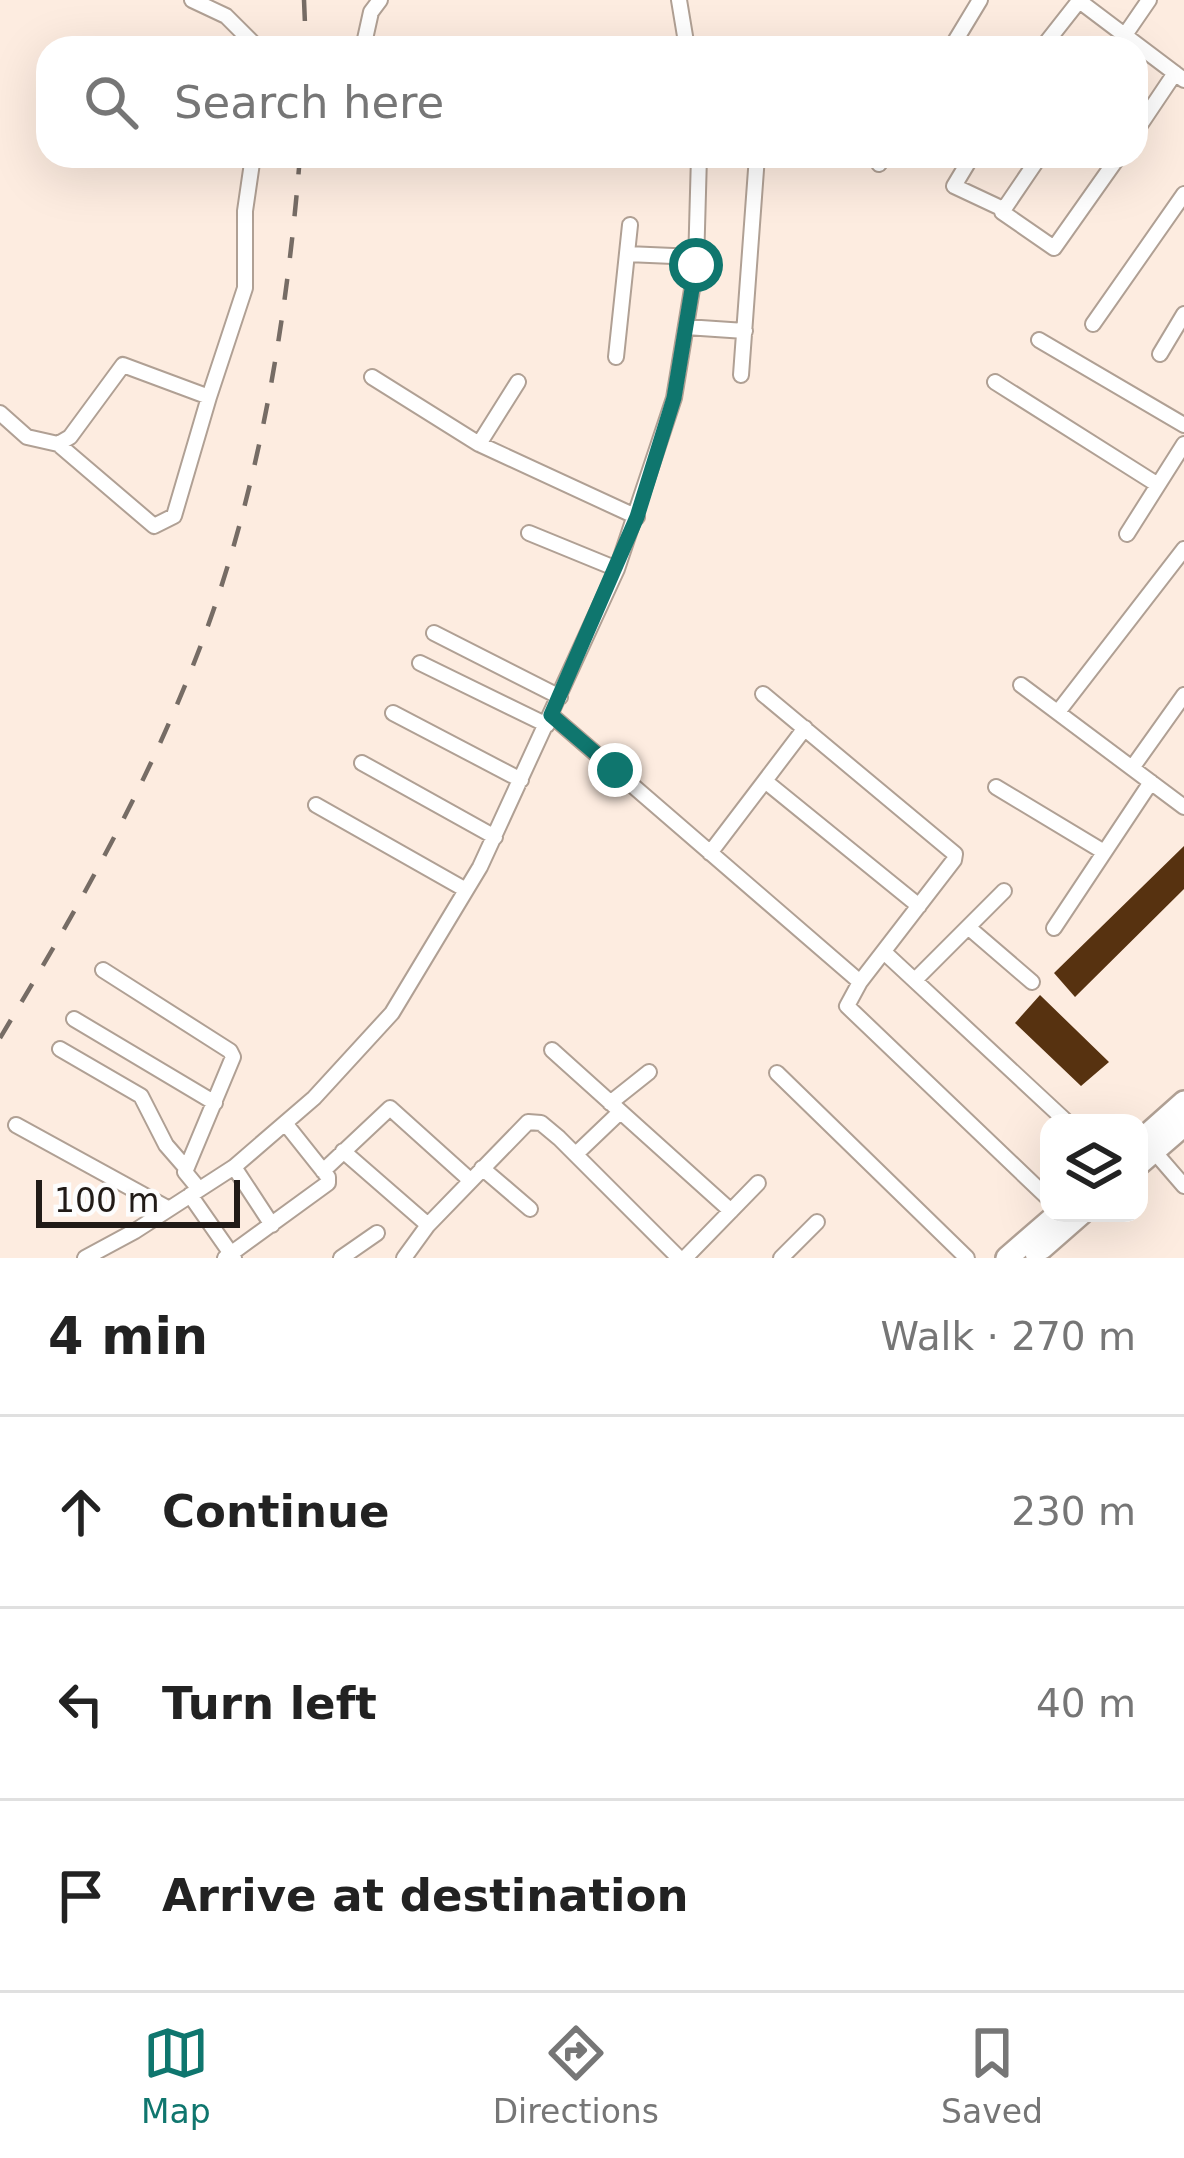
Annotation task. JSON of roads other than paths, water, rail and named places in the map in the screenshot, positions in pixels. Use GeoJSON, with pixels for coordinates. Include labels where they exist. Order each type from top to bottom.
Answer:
{"type":"FeatureCollection","features":[{"type":"Feature","properties":{"kind":"main road"},"geometry":{"type":"LineString","coordinates":[[1148,1144],[1184,1102]]}},
{"type":"Feature","properties":{"kind":"main road"},"geometry":{"type":"LineString","coordinates":[[1148,1147],[1184,1125]]}},
{"type":"Feature","properties":{"kind":"main road"},"geometry":{"type":"LineString","coordinates":[[1006,1258],[1048,1222]]}},
{"type":"Feature","properties":{"kind":"main road"},"geometry":{"type":"LineString","coordinates":[[1032,1257],[1072,1222]]}},
{"type":"Feature","properties":{"kind":"street"},"geometry":{"type":"LineString","coordinates":[[192,0],[226,16],[246,36]]}},
{"type":"Feature","properties":{"kind":"street"},"geometry":{"type":"LineString","coordinates":[[365,36],[370,12],[380,0]]}},
{"type":"Feature","properties":{"kind":"street"},"geometry":{"type":"LineString","coordinates":[[679,0],[685,36]]}},
{"type":"Feature","properties":{"kind":"street"},"geometry":{"type":"LineString","coordinates":[[1124,36],[1149,0]]}},
{"type":"Feature","properties":{"kind":"street"},"geometry":{"type":"LineString","coordinates":[[1051,36],[1079,1],[1114,36]]}},
{"type":"Feature","properties":{"kind":"street"},"geometry":{"type":"LineString","coordinates":[[957,36],[973,3]]}},
{"type":"Feature","properties":{"kind":"street"},"geometry":{"type":"LineString","coordinates":[[1148,58],[1180,76],[1148,116]]}},
{"type":"Feature","properties":{"kind":"street"},"geometry":{"type":"LineString","coordinates":[[0,413],[27,437],[58,444],[154,526],[174,516],[245,288],[245,212],[251,168]]}},
{"type":"Feature","properties":{"kind":"street"},"geometry":{"type":"LineString","coordinates":[[85,1258],[234,1167],[314,1098],[392,1012],[466,890],[560,698],[637,517],[674,398],[696,257],[699,168]]}},
{"type":"Feature","properties":{"kind":"street"},"geometry":{"type":"LineString","coordinates":[[741,375],[756,168]]}},
{"type":"Feature","properties":{"kind":"street"},"geometry":{"type":"LineString","coordinates":[[965,168],[954,185],[1003,209]]}},
{"type":"Feature","properties":{"kind":"street"},"geometry":{"type":"LineString","coordinates":[[1032,168],[1003,214],[1052,248],[1111,168]]}},
{"type":"Feature","properties":{"kind":"street"},"geometry":{"type":"LineString","coordinates":[[1093,324],[1184,194]]}},
{"type":"Feature","properties":{"kind":"street"},"geometry":{"type":"LineString","coordinates":[[616,357],[630,225]]}},
{"type":"Feature","properties":{"kind":"street"},"geometry":{"type":"LineString","coordinates":[[627,254],[696,257]]}},
{"type":"Feature","properties":{"kind":"street"},"geometry":{"type":"LineString","coordinates":[[1160,354],[1184,314]]}},
{"type":"Feature","properties":{"kind":"street"},"geometry":{"type":"LineString","coordinates":[[686,327],[745,331]]}},
{"type":"Feature","properties":{"kind":"street"},"geometry":{"type":"LineString","coordinates":[[1039,340],[1184,425]]}},
{"type":"Feature","properties":{"kind":"street"},"geometry":{"type":"LineString","coordinates":[[58,444],[70,437],[123,365],[209,397]]}},
{"type":"Feature","properties":{"kind":"street"},"geometry":{"type":"LineString","coordinates":[[372,377],[479,444],[637,517]]}},
{"type":"Feature","properties":{"kind":"street"},"geometry":{"type":"LineString","coordinates":[[479,444],[518,382]]}},
{"type":"Feature","properties":{"kind":"street"},"geometry":{"type":"LineString","coordinates":[[995,382],[1158,485]]}},
{"type":"Feature","properties":{"kind":"street"},"geometry":{"type":"LineString","coordinates":[[1126,534],[1184,444]]}},
{"type":"Feature","properties":{"kind":"street"},"geometry":{"type":"LineString","coordinates":[[530,533],[617,569]]}},
{"type":"Feature","properties":{"kind":"street"},"geometry":{"type":"LineString","coordinates":[[1058,712],[1184,549]]}},
{"type":"Feature","properties":{"kind":"street"},"geometry":{"type":"LineString","coordinates":[[434,633],[560,698]]}},
{"type":"Feature","properties":{"kind":"street"},"geometry":{"type":"LineString","coordinates":[[420,663],[549,720],[860,982]]}},
{"type":"Feature","properties":{"kind":"street"},"geometry":{"type":"LineString","coordinates":[[1021,685],[1184,807]]}},
{"type":"Feature","properties":{"kind":"street"},"geometry":{"type":"LineString","coordinates":[[763,694],[956,854],[847,1002],[850,1010],[1040,1190]]}},
{"type":"Feature","properties":{"kind":"street"},"geometry":{"type":"LineString","coordinates":[[1132,768],[1184,695]]}},
{"type":"Feature","properties":{"kind":"street"},"geometry":{"type":"LineString","coordinates":[[392,713],[521,780]]}},
{"type":"Feature","properties":{"kind":"street"},"geometry":{"type":"LineString","coordinates":[[710,853],[805,728]]}},
{"type":"Feature","properties":{"kind":"street"},"geometry":{"type":"LineString","coordinates":[[362,763],[494,837]]}},
{"type":"Feature","properties":{"kind":"street"},"geometry":{"type":"LineString","coordinates":[[765,781],[920,906]]}},
{"type":"Feature","properties":{"kind":"street"},"geometry":{"type":"LineString","coordinates":[[1054,928],[1150,782]]}},
{"type":"Feature","properties":{"kind":"street"},"geometry":{"type":"LineString","coordinates":[[997,787],[1104,852]]}},
{"type":"Feature","properties":{"kind":"street"},"geometry":{"type":"LineString","coordinates":[[316,805],[466,890]]}},
{"type":"Feature","properties":{"kind":"street"},"geometry":{"type":"LineString","coordinates":[[915,980],[1004,891]]}},
{"type":"Feature","properties":{"kind":"street"},"geometry":{"type":"LineString","coordinates":[[968,927],[1032,982]]}},
{"type":"Feature","properties":{"kind":"street"},"geometry":{"type":"LineString","coordinates":[[884,952],[1058,1114]]}},
{"type":"Feature","properties":{"kind":"street"},"geometry":{"type":"LineString","coordinates":[[103,970],[230,1051],[232,1064],[186,1168],[230,1256],[325,1187],[328,1177],[285,1123]]}},
{"type":"Feature","properties":{"kind":"street"},"geometry":{"type":"LineString","coordinates":[[74,1019],[215,1102]]}},
{"type":"Feature","properties":{"kind":"street"},"geometry":{"type":"LineString","coordinates":[[60,1048],[141,1096],[166,1144],[186,1168]]}},
{"type":"Feature","properties":{"kind":"street"},"geometry":{"type":"LineString","coordinates":[[551,1050],[731,1211]]}},
{"type":"Feature","properties":{"kind":"street"},"geometry":{"type":"LineString","coordinates":[[576,1154],[649,1072]]}},
{"type":"Feature","properties":{"kind":"street"},"geometry":{"type":"LineString","coordinates":[[777,1073],[967,1258]]}},
{"type":"Feature","properties":{"kind":"street"},"geometry":{"type":"LineString","coordinates":[[323,1171],[385,1111],[395,1108],[470,1180]]}},
{"type":"Feature","properties":{"kind":"street"},"geometry":{"type":"LineString","coordinates":[[404,1258],[428,1225],[528,1121],[541,1123],[576,1154],[682,1258],[758,1184]]}},
{"type":"Feature","properties":{"kind":"street"},"geometry":{"type":"LineString","coordinates":[[16,1125],[169,1209]]}},
{"type":"Feature","properties":{"kind":"street"},"geometry":{"type":"LineString","coordinates":[[343,1151],[428,1225]]}},
{"type":"Feature","properties":{"kind":"street"},"geometry":{"type":"LineString","coordinates":[[1148,1153],[1184,1186]]}},
{"type":"Feature","properties":{"kind":"street"},"geometry":{"type":"LineString","coordinates":[[234,1167],[272,1225]]}},
{"type":"Feature","properties":{"kind":"street"},"geometry":{"type":"LineString","coordinates":[[482,1168],[530,1209]]}},
{"type":"Feature","properties":{"kind":"street"},"geometry":{"type":"LineString","coordinates":[[781,1258],[818,1222]]}},
{"type":"Feature","properties":{"kind":"street"},"geometry":{"type":"LineString","coordinates":[[341,1258],[376,1233]]}},
{"type":"Feature","properties":{"kind":"railway"},"geometry":{"type":"LineString","coordinates":[[304,0],[306,36]]}},
{"type":"Feature","properties":{"kind":"railway"},"geometry":{"type":"LineString","coordinates":[[0,1038],[126,814],[170,721],[213,611],[264,419],[286,287],[299,168]]}}]}
